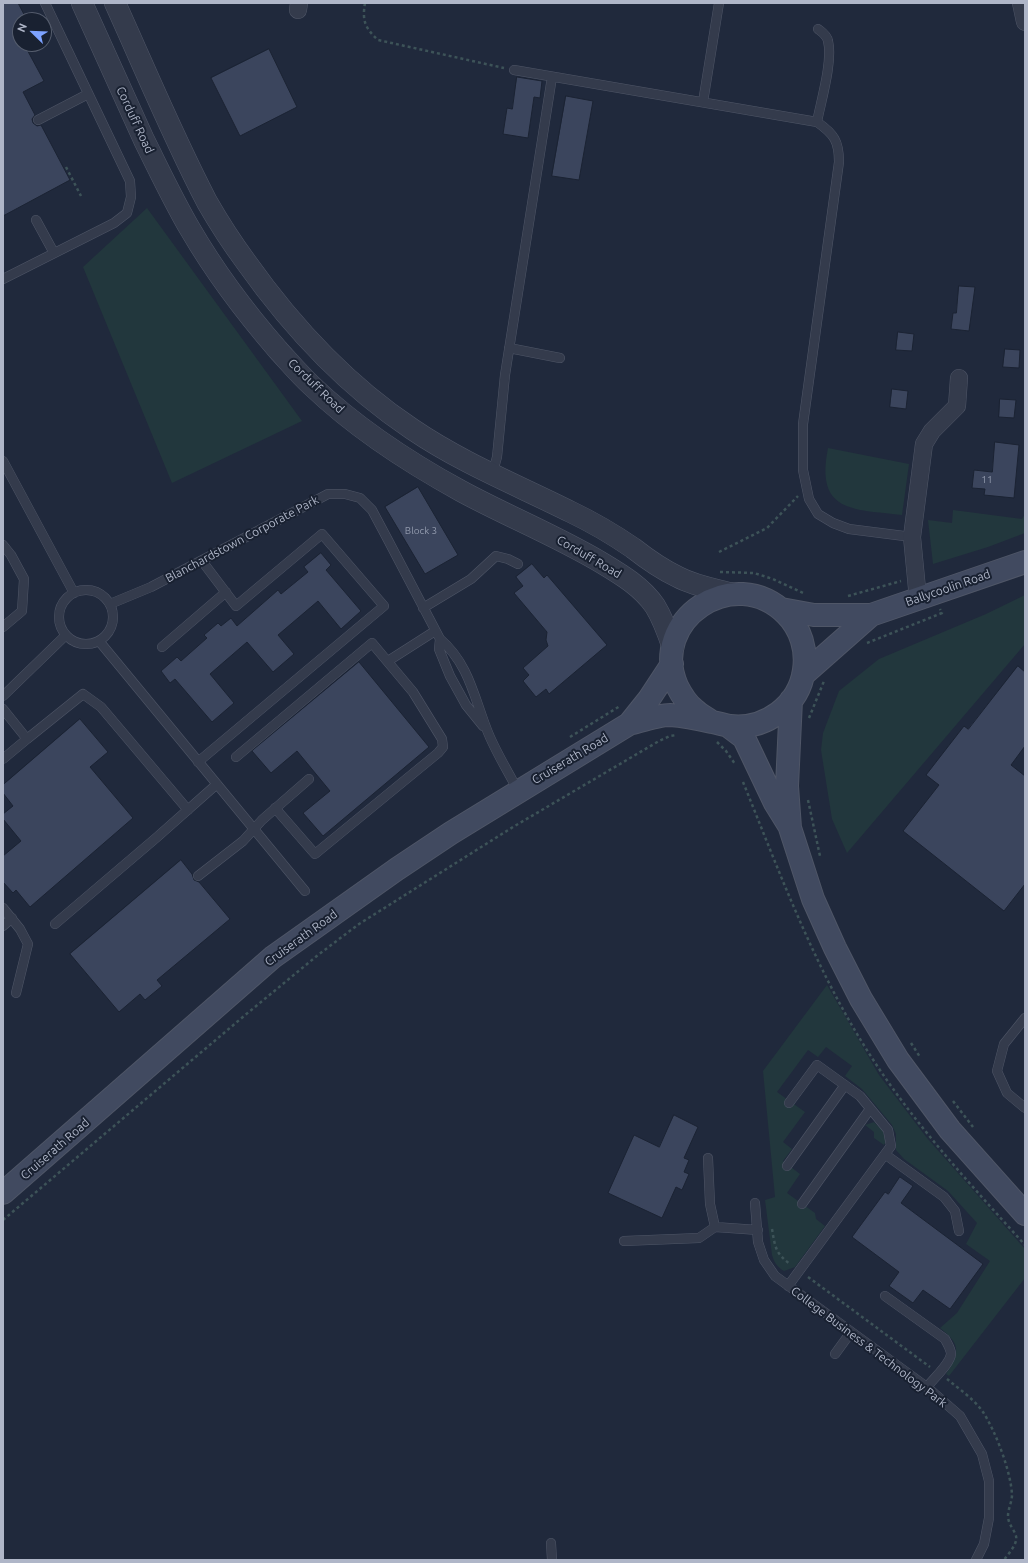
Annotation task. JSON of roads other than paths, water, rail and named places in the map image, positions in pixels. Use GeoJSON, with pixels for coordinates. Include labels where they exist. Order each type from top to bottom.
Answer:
{"type":"FeatureCollection","features":[{"type":"Feature","properties":{"kind":"main road","name":"Ballycoolin Road"},"geometry":{"type":"LineString","coordinates":[[781,609],[814,615],[871,615],[1025,562]]}},
{"type":"Feature","properties":{"kind":"main road"},"geometry":{"type":"LineString","coordinates":[[717,729],[742,727],[771,718],[784,709],[791,700],[798,690],[803,675],[805,663],[804,651],[796,627],[781,609],[770,601],[751,594],[734,594],[711,599],[700,605],[691,613],[678,631],[672,656],[675,680],[682,695],[694,710],[717,729],[744,738],[775,803],[790,828],[813,899],[835,948],[861,998],[898,1060],[950,1130],[1025,1214]]}},
{"type":"Feature","properties":{"kind":"main road","name":"Ballycoolin Road"},"geometry":{"type":"LineString","coordinates":[[803,675],[871,615]]}},
{"type":"Feature","properties":{"kind":"main road","name":"Cruiserath Road"},"geometry":{"type":"LineString","coordinates":[[629,724],[649,699],[672,656]]}},
{"type":"Feature","properties":{"kind":"main road"},"geometry":{"type":"LineString","coordinates":[[790,828],[787,786],[791,700]]}},
{"type":"Feature","properties":{"kind":"main road","name":"Cruiserath Road"},"geometry":{"type":"LineString","coordinates":[[3,1193],[273,957],[397,869],[518,790],[629,724],[669,715],[717,729]]}},
{"type":"Feature","properties":{"kind":"street","name":"Corduff Road"},"geometry":{"type":"LineString","coordinates":[[82,3],[155,162],[189,228],[226,285],[254,323],[311,386],[349,418],[421,468],[469,495],[570,544],[623,576],[642,591],[655,606],[665,625],[672,656]]}},
{"type":"Feature","properties":{"kind":"street"},"geometry":{"type":"LineString","coordinates":[[114,3],[208,203],[229,238],[281,309],[346,378],[384,410],[446,450],[492,476],[573,513],[630,547],[657,566],[679,578],[701,586],[734,594]]}},
{"type":"Feature","properties":{"kind":"street"},"geometry":{"type":"LineString","coordinates":[[1021,3],[1025,22]]}},
{"type":"Feature","properties":{"kind":"street"},"geometry":{"type":"LineString","coordinates":[[926,596],[915,577],[912,537],[924,444],[932,431],[957,406],[959,378]]}},
{"type":"Feature","properties":{"kind":"lane"},"geometry":{"type":"LineString","coordinates":[[3,279],[114,223],[127,212],[131,197],[130,181],[45,3]]}},
{"type":"Feature","properties":{"kind":"lane"},"geometry":{"type":"LineString","coordinates":[[703,102],[719,3]]}},
{"type":"Feature","properties":{"kind":"lane"},"geometry":{"type":"LineString","coordinates":[[817,122],[830,51],[828,39],[818,29]]}},
{"type":"Feature","properties":{"kind":"lane"},"geometry":{"type":"LineString","coordinates":[[514,70],[817,122],[826,128],[834,137],[839,148],[839,162],[803,424],[803,470],[806,487],[809,499],[818,514],[833,523],[849,529],[912,537]]}},
{"type":"Feature","properties":{"kind":"lane"},"geometry":{"type":"LineString","coordinates":[[492,476],[497,457],[505,375],[552,77]]}},
{"type":"Feature","properties":{"kind":"lane"},"geometry":{"type":"LineString","coordinates":[[38,120],[88,94]]}},
{"type":"Feature","properties":{"kind":"lane"},"geometry":{"type":"LineString","coordinates":[[36,220],[54,253]]}},
{"type":"Feature","properties":{"kind":"lane"},"geometry":{"type":"LineString","coordinates":[[510,348],[560,358]]}},
{"type":"Feature","properties":{"kind":"lane"},"geometry":{"type":"LineString","coordinates":[[3,461],[74,593]]}},
{"type":"Feature","properties":{"kind":"lane","name":"Blanchardstown Corporate Park"},"geometry":{"type":"LineString","coordinates":[[110,604],[152,587],[328,494],[345,494],[360,498],[372,510],[435,631],[440,639],[450,648],[473,686],[488,732],[518,790]]}},
{"type":"Feature","properties":{"kind":"lane"},"geometry":{"type":"LineString","coordinates":[[198,762],[384,606],[322,534],[236,606],[202,561]]}},
{"type":"Feature","properties":{"kind":"lane"},"geometry":{"type":"LineString","coordinates":[[3,545],[11,555],[24,579],[22,611],[3,627]]}},
{"type":"Feature","properties":{"kind":"lane"},"geometry":{"type":"LineString","coordinates":[[423,608],[471,580],[496,556],[508,559],[518,564]]}},
{"type":"Feature","properties":{"kind":"lane"},"geometry":{"type":"LineString","coordinates":[[82,590],[90,590],[102,595],[110,604],[113,617],[110,629],[99,641],[90,644],[73,641],[66,635],[62,628],[60,612],[63,604],[74,593],[82,590]]}},
{"type":"Feature","properties":{"kind":"lane"},"geometry":{"type":"LineString","coordinates":[[162,647],[226,592]]}},
{"type":"Feature","properties":{"kind":"lane"},"geometry":{"type":"LineString","coordinates":[[388,661],[435,631]]}},
{"type":"Feature","properties":{"kind":"lane"},"geometry":{"type":"LineString","coordinates":[[3,696],[66,635]]}},
{"type":"Feature","properties":{"kind":"lane","name":"Blanchardstown Corporate Park"},"geometry":{"type":"LineString","coordinates":[[440,639],[439,649],[450,676],[466,705],[488,732]]}},
{"type":"Feature","properties":{"kind":"lane"},"geometry":{"type":"LineString","coordinates":[[99,641],[305,892]]}},
{"type":"Feature","properties":{"kind":"lane"},"geometry":{"type":"LineString","coordinates":[[236,757],[372,643],[413,692],[442,739],[443,747],[438,753],[315,854],[275,808]]}},
{"type":"Feature","properties":{"kind":"lane"},"geometry":{"type":"LineString","coordinates":[[3,759],[83,694],[101,707],[188,810]]}},
{"type":"Feature","properties":{"kind":"lane"},"geometry":{"type":"LineString","coordinates":[[3,709],[27,739]]}},
{"type":"Feature","properties":{"kind":"lane"},"geometry":{"type":"LineString","coordinates":[[198,876],[243,841],[262,820],[309,779]]}},
{"type":"Feature","properties":{"kind":"lane"},"geometry":{"type":"LineString","coordinates":[[55,924],[217,784]]}},
{"type":"Feature","properties":{"kind":"lane"},"geometry":{"type":"LineString","coordinates":[[3,908],[20,929],[28,944],[25,963],[16,994]]}},
{"type":"Feature","properties":{"kind":"lane"},"geometry":{"type":"LineString","coordinates":[[3,926],[12,918]]}},
{"type":"Feature","properties":{"kind":"lane"},"geometry":{"type":"LineString","coordinates":[[1025,1018],[1004,1044],[997,1071],[1007,1093],[1025,1108]]}},
{"type":"Feature","properties":{"kind":"lane"},"geometry":{"type":"LineString","coordinates":[[788,1286],[886,1155],[891,1146],[888,1130],[860,1096],[817,1065],[789,1103]]}},
{"type":"Feature","properties":{"kind":"lane"},"geometry":{"type":"LineString","coordinates":[[787,1166],[845,1085]]}},
{"type":"Feature","properties":{"kind":"lane"},"geometry":{"type":"LineString","coordinates":[[802,1204],[870,1109]]}},
{"type":"Feature","properties":{"kind":"lane"},"geometry":{"type":"LineString","coordinates":[[886,1155],[944,1197],[955,1211],[959,1231]]}},
{"type":"Feature","properties":{"kind":"lane"},"geometry":{"type":"LineString","coordinates":[[708,1158],[710,1204],[715,1227]]}},
{"type":"Feature","properties":{"kind":"lane","name":"College Business & Technology Park"},"geometry":{"type":"LineString","coordinates":[[755,1203],[758,1242],[764,1260],[775,1276],[927,1387],[960,1416],[982,1454],[989,1481],[989,1518],[984,1544],[976,1560]]}},
{"type":"Feature","properties":{"kind":"lane"},"geometry":{"type":"LineString","coordinates":[[624,1241],[699,1238],[715,1227],[758,1230]]}},
{"type":"Feature","properties":{"kind":"lane"},"geometry":{"type":"LineString","coordinates":[[885,1296],[945,1339],[949,1347],[951,1353],[948,1361],[927,1387]]}},
{"type":"Feature","properties":{"kind":"lane"},"geometry":{"type":"LineString","coordinates":[[835,1354],[851,1332]]}},
{"type":"Feature","properties":{"kind":"lane"},"geometry":{"type":"LineString","coordinates":[[551,1543],[552,1560]]}}]}
